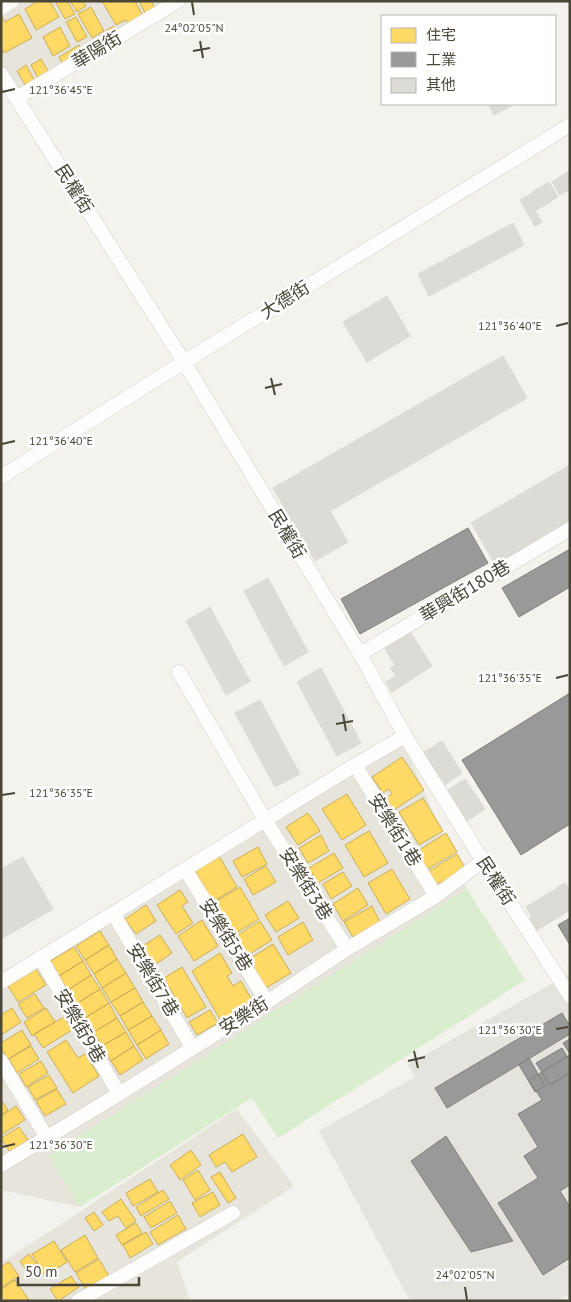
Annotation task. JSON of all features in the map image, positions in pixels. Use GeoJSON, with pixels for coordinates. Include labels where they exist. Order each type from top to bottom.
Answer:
{"type":"FeatureCollection","features":[{"type":"Feature","properties":{"kind":"street"},"geometry":{"type":"LineString","coordinates":[[1,8],[12,1]]}},
{"type":"Feature","properties":{"kind":"street","name":"華陽街"},"geometry":{"type":"LineString","coordinates":[[17,98],[178,1]]}},
{"type":"Feature","properties":{"kind":"street","name":"民權街"},"geometry":{"type":"LineString","coordinates":[[1,74],[184,362],[360,654],[405,736],[570,996]]}},
{"type":"Feature","properties":{"kind":"street","name":"大德街"},"geometry":{"type":"LineString","coordinates":[[1,477],[184,362],[570,125]]}},
{"type":"Feature","properties":{"kind":"street","name":"華興街180巷"},"geometry":{"type":"LineString","coordinates":[[360,654],[570,529]]}},
{"type":"Feature","properties":{"kind":"street","name":"安樂街3巷"},"geometry":{"type":"LineString","coordinates":[[179,672],[265,820],[346,949]]}},
{"type":"Feature","properties":{"kind":"street"},"geometry":{"type":"LineString","coordinates":[[1,982],[405,736]]}},
{"type":"Feature","properties":{"kind":"street","name":"安樂街1巷"},"geometry":{"type":"LineString","coordinates":[[355,765],[436,896]]}},
{"type":"Feature","properties":{"kind":"street","name":"安樂街"},"geometry":{"type":"LineString","coordinates":[[1,1165],[267,1002],[346,949],[436,896],[483,861]]}},
{"type":"Feature","properties":{"kind":"street","name":"安樂街5巷"},"geometry":{"type":"LineString","coordinates":[[184,869],[267,1002]]}},
{"type":"Feature","properties":{"kind":"street","name":"安樂街7巷"},"geometry":{"type":"LineString","coordinates":[[113,913],[192,1048]]}},
{"type":"Feature","properties":{"kind":"street","name":"安樂街9巷"},"geometry":{"type":"LineString","coordinates":[[40,958],[119,1094]]}},
{"type":"Feature","properties":{"kind":"street"},"geometry":{"type":"LineString","coordinates":[[1,1061],[46,1138]]}},
{"type":"Feature","properties":{"kind":"street"},"geometry":{"type":"LineString","coordinates":[[78,1301],[233,1213]]}},
{"type":"Feature","properties":{"kind":"shaded area"},"geometry":{"type":"Polygon","coordinates":[[[1,1],[177,1],[20,97],[1,65],[1,1]]]}},
{"type":"Feature","properties":{"kind":"shaded area"},"geometry":{"type":"Polygon","coordinates":[[[403,743],[467,889],[80,1207],[1,1190],[1,989],[403,743]]]}},
{"type":"Feature","properties":{"kind":"shaded area"},"geometry":{"type":"Polygon","coordinates":[[[570,974],[570,1293],[557,1301],[410,1301],[319,1131],[415,1077],[408,1064],[570,974]]]}},
{"type":"Feature","properties":{"kind":"shaded area"},"geometry":{"type":"Polygon","coordinates":[[[237,1109],[294,1186],[177,1262],[190,1301],[1,1301],[1,1263],[237,1109]]]}},
{"type":"Feature","properties":{"kind":"green space"},"geometry":{"type":"Polygon","coordinates":[[[467,889],[525,980],[278,1138],[252,1098],[80,1207],[48,1156],[467,889]]]}},
{"type":"Feature","properties":{"kind":"building: 住宅"},"geometry":{"type":"Polygon","coordinates":[[[38,1],[50,1],[59,17],[36,30],[25,9],[38,1]]]}},
{"type":"Feature","properties":{"kind":"building: 住宅"},"geometry":{"type":"Polygon","coordinates":[[[55,1],[67,1],[75,14],[65,19],[55,1]]]}},
{"type":"Feature","properties":{"kind":"building: 住宅"},"geometry":{"type":"Polygon","coordinates":[[[70,1],[83,1],[86,6],[77,12],[70,1]]]}},
{"type":"Feature","properties":{"kind":"building: 住宅"},"geometry":{"type":"Polygon","coordinates":[[[102,1],[135,1],[144,18],[130,26],[126,20],[116,25],[102,1]]]}},
{"type":"Feature","properties":{"kind":"building: 住宅"},"geometry":{"type":"Polygon","coordinates":[[[151,1],[156,10],[146,15],[140,3],[151,1]]]}},
{"type":"Feature","properties":{"kind":"building: 住宅"},"geometry":{"type":"Polygon","coordinates":[[[91,7],[104,31],[92,38],[78,14],[91,7]]]}},
{"type":"Feature","properties":{"kind":"building: 住宅"},"geometry":{"type":"Polygon","coordinates":[[[19,14],[32,38],[4,53],[1,47],[1,15],[5,22],[19,14]]]}},
{"type":"Feature","properties":{"kind":"building: 住宅"},"geometry":{"type":"Polygon","coordinates":[[[76,17],[87,37],[77,42],[66,22],[76,17]]]}},
{"type":"Feature","properties":{"kind":"building: 住宅"},"geometry":{"type":"Polygon","coordinates":[[[114,26],[118,33],[109,38],[105,31],[114,26]]]}},
{"type":"Feature","properties":{"kind":"building: 住宅"},"geometry":{"type":"Polygon","coordinates":[[[60,27],[70,46],[53,56],[43,37],[60,27]]]}},
{"type":"Feature","properties":{"kind":"building: 住宅"},"geometry":{"type":"Polygon","coordinates":[[[79,45],[88,61],[68,73],[59,57],[79,45]]]}},
{"type":"Feature","properties":{"kind":"building: 住宅"},"geometry":{"type":"Polygon","coordinates":[[[41,59],[51,76],[40,82],[31,65],[41,59]]]}},
{"type":"Feature","properties":{"kind":"building: 住宅"},"geometry":{"type":"Polygon","coordinates":[[[26,65],[37,85],[28,90],[17,71],[26,65]]]}},
{"type":"Feature","properties":{"kind":"building: 住宅"},"geometry":{"type":"Polygon","coordinates":[[[402,757],[424,790],[394,810],[386,798],[392,794],[389,789],[383,793],[372,777],[402,757]]]}},
{"type":"Feature","properties":{"kind":"building: 住宅"},"geometry":{"type":"Polygon","coordinates":[[[347,794],[366,825],[342,840],[322,809],[347,794]]]}},
{"type":"Feature","properties":{"kind":"building: 住宅"},"geometry":{"type":"Polygon","coordinates":[[[423,798],[443,831],[419,845],[399,812],[423,798]]]}},
{"type":"Feature","properties":{"kind":"building: 住宅"},"geometry":{"type":"Polygon","coordinates":[[[308,813],[320,831],[298,845],[286,827],[308,813]]]}},
{"type":"Feature","properties":{"kind":"building: 住宅"},"geometry":{"type":"Polygon","coordinates":[[[369,831],[388,863],[364,877],[345,845],[369,831]]]}},
{"type":"Feature","properties":{"kind":"building: 住宅"},"geometry":{"type":"Polygon","coordinates":[[[446,833],[457,852],[426,870],[416,852],[446,833]]]}},
{"type":"Feature","properties":{"kind":"building: 住宅"},"geometry":{"type":"Polygon","coordinates":[[[321,835],[329,851],[308,863],[299,848],[321,835]]]}},
{"type":"Feature","properties":{"kind":"building: 住宅"},"geometry":{"type":"Polygon","coordinates":[[[258,847],[267,864],[242,877],[233,861],[258,847]]]}},
{"type":"Feature","properties":{"kind":"building: 住宅"},"geometry":{"type":"Polygon","coordinates":[[[334,853],[343,868],[318,883],[309,868],[334,853]]]}},
{"type":"Feature","properties":{"kind":"building: 住宅"},"geometry":{"type":"Polygon","coordinates":[[[218,854],[237,887],[213,902],[194,869],[218,854]]]}},
{"type":"Feature","properties":{"kind":"building: 住宅"},"geometry":{"type":"Polygon","coordinates":[[[457,854],[466,869],[442,884],[440,882],[434,886],[426,873],[457,854]]]}},
{"type":"Feature","properties":{"kind":"building: 住宅"},"geometry":{"type":"Polygon","coordinates":[[[266,866],[276,882],[253,895],[244,879],[266,866]]]}},
{"type":"Feature","properties":{"kind":"building: 住宅"},"geometry":{"type":"Polygon","coordinates":[[[392,869],[410,899],[386,914],[368,883],[392,869]]]}},
{"type":"Feature","properties":{"kind":"building: 住宅"},"geometry":{"type":"Polygon","coordinates":[[[343,872],[352,886],[331,899],[323,884],[343,872]]]}},
{"type":"Feature","properties":{"kind":"building: 住宅"},"geometry":{"type":"Polygon","coordinates":[[[240,887],[259,919],[235,934],[215,902],[240,887]]]}},
{"type":"Feature","properties":{"kind":"building: 住宅"},"geometry":{"type":"Polygon","coordinates":[[[358,888],[368,905],[343,921],[333,904],[358,888]]]}},
{"type":"Feature","properties":{"kind":"building: 住宅"},"geometry":{"type":"Polygon","coordinates":[[[180,890],[188,902],[182,906],[193,923],[176,934],[157,905],[180,890]]]}},
{"type":"Feature","properties":{"kind":"building: 住宅"},"geometry":{"type":"Polygon","coordinates":[[[288,901],[299,918],[276,932],[265,915],[288,901]]]}},
{"type":"Feature","properties":{"kind":"building: 住宅"},"geometry":{"type":"Polygon","coordinates":[[[146,905],[156,921],[136,934],[125,919],[146,905]]]}},
{"type":"Feature","properties":{"kind":"building: 住宅"},"geometry":{"type":"Polygon","coordinates":[[[372,906],[380,922],[353,937],[344,922],[372,906]]]}},
{"type":"Feature","properties":{"kind":"building: 住宅"},"geometry":{"type":"Polygon","coordinates":[[[202,920],[218,946],[194,961],[178,936],[202,920]]]}},
{"type":"Feature","properties":{"kind":"building: 住宅"},"geometry":{"type":"Polygon","coordinates":[[[260,921],[272,940],[248,955],[236,936],[260,921]]]}},
{"type":"Feature","properties":{"kind":"building: 住宅"},"geometry":{"type":"Polygon","coordinates":[[[303,922],[313,940],[288,955],[278,937],[303,922]]]}},
{"type":"Feature","properties":{"kind":"building: 住宅"},"geometry":{"type":"Polygon","coordinates":[[[100,931],[109,945],[85,960],[76,946],[100,931]]]}},
{"type":"Feature","properties":{"kind":"building: 住宅"},"geometry":{"type":"Polygon","coordinates":[[[160,935],[172,953],[153,966],[141,947],[160,935]]]}},
{"type":"Feature","properties":{"kind":"building: 住宅"},"geometry":{"type":"Polygon","coordinates":[[[273,944],[291,973],[266,988],[249,959],[273,944]]]}},
{"type":"Feature","properties":{"kind":"building: 住宅"},"geometry":{"type":"Polygon","coordinates":[[[109,945],[117,959],[94,974],[85,960],[109,945]]]}},
{"type":"Feature","properties":{"kind":"building: 住宅"},"geometry":{"type":"Polygon","coordinates":[[[74,947],[83,961],[59,976],[50,961],[74,947]]]}},
{"type":"Feature","properties":{"kind":"building: 住宅"},"geometry":{"type":"Polygon","coordinates":[[[220,953],[232,973],[227,976],[233,986],[241,981],[253,1002],[221,1021],[192,971],[220,953]]]}},
{"type":"Feature","properties":{"kind":"building: 住宅"},"geometry":{"type":"Polygon","coordinates":[[[117,959],[126,973],[102,988],[94,974],[117,959]]]}},
{"type":"Feature","properties":{"kind":"building: 住宅"},"geometry":{"type":"Polygon","coordinates":[[[83,961],[91,975],[68,990],[59,976],[83,961]]]}},
{"type":"Feature","properties":{"kind":"building: 住宅"},"geometry":{"type":"Polygon","coordinates":[[[182,967],[206,1007],[187,1018],[164,978],[182,967]]]}},
{"type":"Feature","properties":{"kind":"building: 住宅"},"geometry":{"type":"Polygon","coordinates":[[[36,969],[46,985],[18,1002],[8,986],[36,969]]]}},
{"type":"Feature","properties":{"kind":"building: 住宅"},"geometry":{"type":"Polygon","coordinates":[[[126,973],[135,988],[111,1002],[102,988],[126,973]]]}},
{"type":"Feature","properties":{"kind":"building: 住宅"},"geometry":{"type":"Polygon","coordinates":[[[91,975],[100,989],[76,1004],[68,990],[91,975]]]}},
{"type":"Feature","properties":{"kind":"building: 住宅"},"geometry":{"type":"Polygon","coordinates":[[[135,988],[143,1002],[120,1016],[111,1002],[135,988]]]}},
{"type":"Feature","properties":{"kind":"building: 住宅"},"geometry":{"type":"Polygon","coordinates":[[[100,989],[109,1003],[85,1018],[76,1004],[100,989]]]}},
{"type":"Feature","properties":{"kind":"building: 住宅"},"geometry":{"type":"Polygon","coordinates":[[[35,994],[44,1008],[27,1018],[18,1004],[35,994]]]}},
{"type":"Feature","properties":{"kind":"building: 住宅"},"geometry":{"type":"Polygon","coordinates":[[[143,1002],[152,1016],[128,1030],[120,1016],[143,1002]]]}},
{"type":"Feature","properties":{"kind":"building: 住宅"},"geometry":{"type":"Polygon","coordinates":[[[109,1003],[117,1018],[94,1032],[85,1018],[109,1003]]]}},
{"type":"Feature","properties":{"kind":"building: 住宅"},"geometry":{"type":"Polygon","coordinates":[[[12,1008],[21,1022],[1,1035],[1,1015],[12,1008]]]}},
{"type":"Feature","properties":{"kind":"building: 住宅"},"geometry":{"type":"Polygon","coordinates":[[[46,1008],[55,1022],[32,1036],[24,1022],[46,1008]]]}},
{"type":"Feature","properties":{"kind":"building: 住宅"},"geometry":{"type":"Polygon","coordinates":[[[210,1010],[218,1023],[197,1035],[189,1022],[210,1010]]]}},
{"type":"Feature","properties":{"kind":"building: 住宅"},"geometry":{"type":"Polygon","coordinates":[[[152,1016],[161,1030],[137,1045],[128,1030],[152,1016]]]}},
{"type":"Feature","properties":{"kind":"building: 住宅"},"geometry":{"type":"Polygon","coordinates":[[[64,1017],[72,1030],[43,1048],[34,1034],[64,1017]]]}},
{"type":"Feature","properties":{"kind":"building: 住宅"},"geometry":{"type":"Polygon","coordinates":[[[117,1018],[126,1032],[102,1046],[94,1032],[117,1018]]]}},
{"type":"Feature","properties":{"kind":"building: 住宅"},"geometry":{"type":"Polygon","coordinates":[[[22,1030],[31,1045],[8,1059],[1,1048],[1,1043],[22,1030]]]}},
{"type":"Feature","properties":{"kind":"building: 住宅"},"geometry":{"type":"Polygon","coordinates":[[[161,1030],[169,1044],[146,1059],[137,1045],[161,1030]]]}},
{"type":"Feature","properties":{"kind":"building: 住宅"},"geometry":{"type":"Polygon","coordinates":[[[126,1032],[134,1046],[111,1061],[102,1046],[126,1032]]]}},
{"type":"Feature","properties":{"kind":"building: 住宅"},"geometry":{"type":"Polygon","coordinates":[[[66,1040],[78,1058],[85,1054],[99,1076],[73,1093],[47,1052],[66,1040]]]}},
{"type":"Feature","properties":{"kind":"building: 住宅"},"geometry":{"type":"Polygon","coordinates":[[[31,1046],[39,1059],[17,1073],[9,1059],[31,1046]]]}},
{"type":"Feature","properties":{"kind":"building: 住宅"},"geometry":{"type":"Polygon","coordinates":[[[134,1046],[143,1060],[120,1075],[111,1061],[134,1046]]]}},
{"type":"Feature","properties":{"kind":"building: 住宅"},"geometry":{"type":"Polygon","coordinates":[[[41,1061],[48,1073],[26,1087],[19,1074],[41,1061]]]}},
{"type":"Feature","properties":{"kind":"building: 住宅"},"geometry":{"type":"Polygon","coordinates":[[[49,1075],[57,1088],[35,1100],[28,1087],[49,1075]]]}},
{"type":"Feature","properties":{"kind":"building: 住宅"},"geometry":{"type":"Polygon","coordinates":[[[57,1089],[66,1104],[45,1116],[36,1101],[57,1089]]]}},
{"type":"Feature","properties":{"kind":"building: 住宅"},"geometry":{"type":"Polygon","coordinates":[[[1,1100],[8,1110],[1,1115],[1,1100]]]}},
{"type":"Feature","properties":{"kind":"building: 住宅"},"geometry":{"type":"Polygon","coordinates":[[[16,1106],[25,1120],[1,1135],[1,1116],[16,1106]]]}},
{"type":"Feature","properties":{"kind":"building: 住宅"},"geometry":{"type":"Polygon","coordinates":[[[19,1127],[28,1140],[10,1152],[1,1138],[19,1127]]]}},
{"type":"Feature","properties":{"kind":"building: 住宅"},"geometry":{"type":"Polygon","coordinates":[[[243,1134],[257,1157],[232,1172],[225,1162],[216,1167],[209,1155],[243,1134]]]}},
{"type":"Feature","properties":{"kind":"building: 住宅"},"geometry":{"type":"Polygon","coordinates":[[[191,1150],[201,1165],[180,1180],[170,1165],[191,1150]]]}},
{"type":"Feature","properties":{"kind":"building: 住宅"},"geometry":{"type":"Polygon","coordinates":[[[198,1170],[210,1190],[195,1200],[183,1180],[198,1170]]]}},
{"type":"Feature","properties":{"kind":"building: 住宅"},"geometry":{"type":"Polygon","coordinates":[[[220,1172],[236,1198],[228,1203],[211,1177],[220,1172]]]}},
{"type":"Feature","properties":{"kind":"building: 住宅"},"geometry":{"type":"Polygon","coordinates":[[[150,1179],[158,1192],[133,1206],[126,1193],[150,1179]]]}},
{"type":"Feature","properties":{"kind":"building: 住宅"},"geometry":{"type":"Polygon","coordinates":[[[163,1190],[169,1199],[141,1216],[136,1207],[163,1190]]]}},
{"type":"Feature","properties":{"kind":"building: 住宅"},"geometry":{"type":"Polygon","coordinates":[[[213,1192],[220,1205],[200,1217],[192,1203],[213,1192]]]}},
{"type":"Feature","properties":{"kind":"building: 住宅"},"geometry":{"type":"Polygon","coordinates":[[[121,1199],[136,1221],[126,1228],[118,1216],[109,1221],[102,1212],[121,1199]]]}},
{"type":"Feature","properties":{"kind":"building: 住宅"},"geometry":{"type":"Polygon","coordinates":[[[170,1201],[177,1213],[151,1228],[144,1217],[170,1201]]]}},
{"type":"Feature","properties":{"kind":"building: 住宅"},"geometry":{"type":"Polygon","coordinates":[[[94,1212],[103,1225],[94,1231],[85,1218],[94,1212]]]}},
{"type":"Feature","properties":{"kind":"building: 住宅"},"geometry":{"type":"Polygon","coordinates":[[[178,1215],[186,1229],[158,1245],[150,1232],[178,1215]]]}},
{"type":"Feature","properties":{"kind":"building: 住宅"},"geometry":{"type":"Polygon","coordinates":[[[136,1223],[142,1233],[122,1245],[116,1235],[136,1223]]]}},
{"type":"Feature","properties":{"kind":"building: 住宅"},"geometry":{"type":"Polygon","coordinates":[[[146,1232],[153,1244],[130,1258],[123,1245],[146,1232]]]}},
{"type":"Feature","properties":{"kind":"building: 住宅"},"geometry":{"type":"Polygon","coordinates":[[[85,1235],[98,1258],[75,1272],[61,1250],[85,1235]]]}},
{"type":"Feature","properties":{"kind":"building: 住宅"},"geometry":{"type":"Polygon","coordinates":[[[54,1241],[67,1262],[45,1276],[32,1254],[54,1241]]]}},
{"type":"Feature","properties":{"kind":"building: 住宅"},"geometry":{"type":"Polygon","coordinates":[[[29,1254],[37,1265],[27,1271],[20,1261],[29,1254]]]}},
{"type":"Feature","properties":{"kind":"building: 住宅"},"geometry":{"type":"Polygon","coordinates":[[[99,1259],[109,1276],[86,1290],[76,1273],[99,1259]]]}},
{"type":"Feature","properties":{"kind":"building: 住宅"},"geometry":{"type":"Polygon","coordinates":[[[9,1262],[19,1276],[1,1288],[1,1267],[9,1262]]]}},
{"type":"Feature","properties":{"kind":"building: 住宅"},"geometry":{"type":"Polygon","coordinates":[[[71,1276],[79,1287],[58,1301],[50,1289],[71,1276]]]}},
{"type":"Feature","properties":{"kind":"building: 住宅"},"geometry":{"type":"Polygon","coordinates":[[[15,1280],[29,1300],[1,1301],[1,1289],[15,1280]]]}},
{"type":"Feature","properties":{"kind":"building: 工業"},"geometry":{"type":"Polygon","coordinates":[[[468,528],[488,563],[360,634],[341,599],[468,528]]]}},
{"type":"Feature","properties":{"kind":"building: 工業"},"geometry":{"type":"Polygon","coordinates":[[[570,549],[570,587],[519,617],[502,588],[570,549]]]}},
{"type":"Feature","properties":{"kind":"building: 工業"},"geometry":{"type":"Polygon","coordinates":[[[570,693],[570,824],[521,855],[462,760],[570,693]]]}},
{"type":"Feature","properties":{"kind":"building: 工業"},"geometry":{"type":"Polygon","coordinates":[[[570,918],[570,945],[558,925],[570,918]]]}},
{"type":"Feature","properties":{"kind":"building: 工業"},"geometry":{"type":"Polygon","coordinates":[[[562,1013],[570,1026],[570,1034],[447,1108],[435,1088],[562,1013]]]}},
{"type":"Feature","properties":{"kind":"building: 工業"},"geometry":{"type":"Polygon","coordinates":[[[570,1039],[570,1054],[563,1043],[570,1039]]]}},
{"type":"Feature","properties":{"kind":"building: 工業"},"geometry":{"type":"Polygon","coordinates":[[[562,1048],[570,1061],[570,1073],[550,1085],[536,1063],[562,1048]]]}},
{"type":"Feature","properties":{"kind":"building: 工業"},"geometry":{"type":"Polygon","coordinates":[[[570,1055],[570,1185],[560,1191],[570,1207],[570,1258],[543,1275],[498,1203],[538,1178],[524,1156],[538,1147],[518,1114],[542,1100],[529,1080],[570,1055]]]}},
{"type":"Feature","properties":{"kind":"building: 工業"},"geometry":{"type":"Polygon","coordinates":[[[529,1058],[545,1086],[535,1092],[519,1065],[529,1058]]]}},
{"type":"Feature","properties":{"kind":"building: 工業"},"geometry":{"type":"Polygon","coordinates":[[[446,1136],[513,1241],[471,1252],[411,1161],[446,1136]]]}},
{"type":"Feature","properties":{"kind":"building: 其他"},"geometry":{"type":"Polygon","coordinates":[[[489,105],[513,105],[494,115],[489,105]]]}},
{"type":"Feature","properties":{"kind":"building: 其他"},"geometry":{"type":"Polygon","coordinates":[[[570,170],[570,189],[560,195],[552,182],[570,170]]]}},
{"type":"Feature","properties":{"kind":"building: 其他"},"geometry":{"type":"Polygon","coordinates":[[[549,182],[558,197],[535,211],[542,222],[535,226],[520,200],[549,182]]]}},
{"type":"Feature","properties":{"kind":"building: 其他"},"geometry":{"type":"Polygon","coordinates":[[[513,223],[524,245],[429,296],[418,274],[513,223]]]}},
{"type":"Feature","properties":{"kind":"building: 其他"},"geometry":{"type":"Polygon","coordinates":[[[387,296],[410,336],[367,362],[343,322],[387,296]]]}},
{"type":"Feature","properties":{"kind":"building: 其他"},"geometry":{"type":"Polygon","coordinates":[[[503,356],[527,398],[330,511],[348,542],[315,561],[273,488],[503,356]]]}},
{"type":"Feature","properties":{"kind":"building: 其他"},"geometry":{"type":"Polygon","coordinates":[[[570,465],[570,522],[496,566],[471,523],[570,465]]]}},
{"type":"Feature","properties":{"kind":"building: 其他"},"geometry":{"type":"Polygon","coordinates":[[[268,578],[308,652],[284,666],[244,591],[268,578]]]}},
{"type":"Feature","properties":{"kind":"building: 其他"},"geometry":{"type":"Polygon","coordinates":[[[210,607],[250,681],[226,695],[186,621],[210,607]]]}},
{"type":"Feature","properties":{"kind":"building: 其他"},"geometry":{"type":"Polygon","coordinates":[[[409,630],[432,666],[392,692],[386,682],[396,676],[390,668],[395,665],[384,647],[409,630]]]}},
{"type":"Feature","properties":{"kind":"building: 其他"},"geometry":{"type":"Polygon","coordinates":[[[321,668],[361,743],[337,756],[297,682],[321,668]]]}},
{"type":"Feature","properties":{"kind":"building: 其他"},"geometry":{"type":"Polygon","coordinates":[[[260,700],[300,774],[275,787],[235,713],[260,700]]]}},
{"type":"Feature","properties":{"kind":"building: 其他"},"geometry":{"type":"Polygon","coordinates":[[[442,741],[462,773],[445,785],[424,752],[442,741]]]}},
{"type":"Feature","properties":{"kind":"building: 其他"},"geometry":{"type":"Polygon","coordinates":[[[465,779],[485,809],[467,821],[448,790],[465,779]]]}},
{"type":"Feature","properties":{"kind":"building: 其他"},"geometry":{"type":"Polygon","coordinates":[[[23,857],[53,909],[1,939],[1,869],[23,857]]]}},
{"type":"Feature","properties":{"kind":"building: 其他"},"geometry":{"type":"Polygon","coordinates":[[[565,883],[570,891],[570,910],[537,930],[526,907],[565,883]]]}}]}
